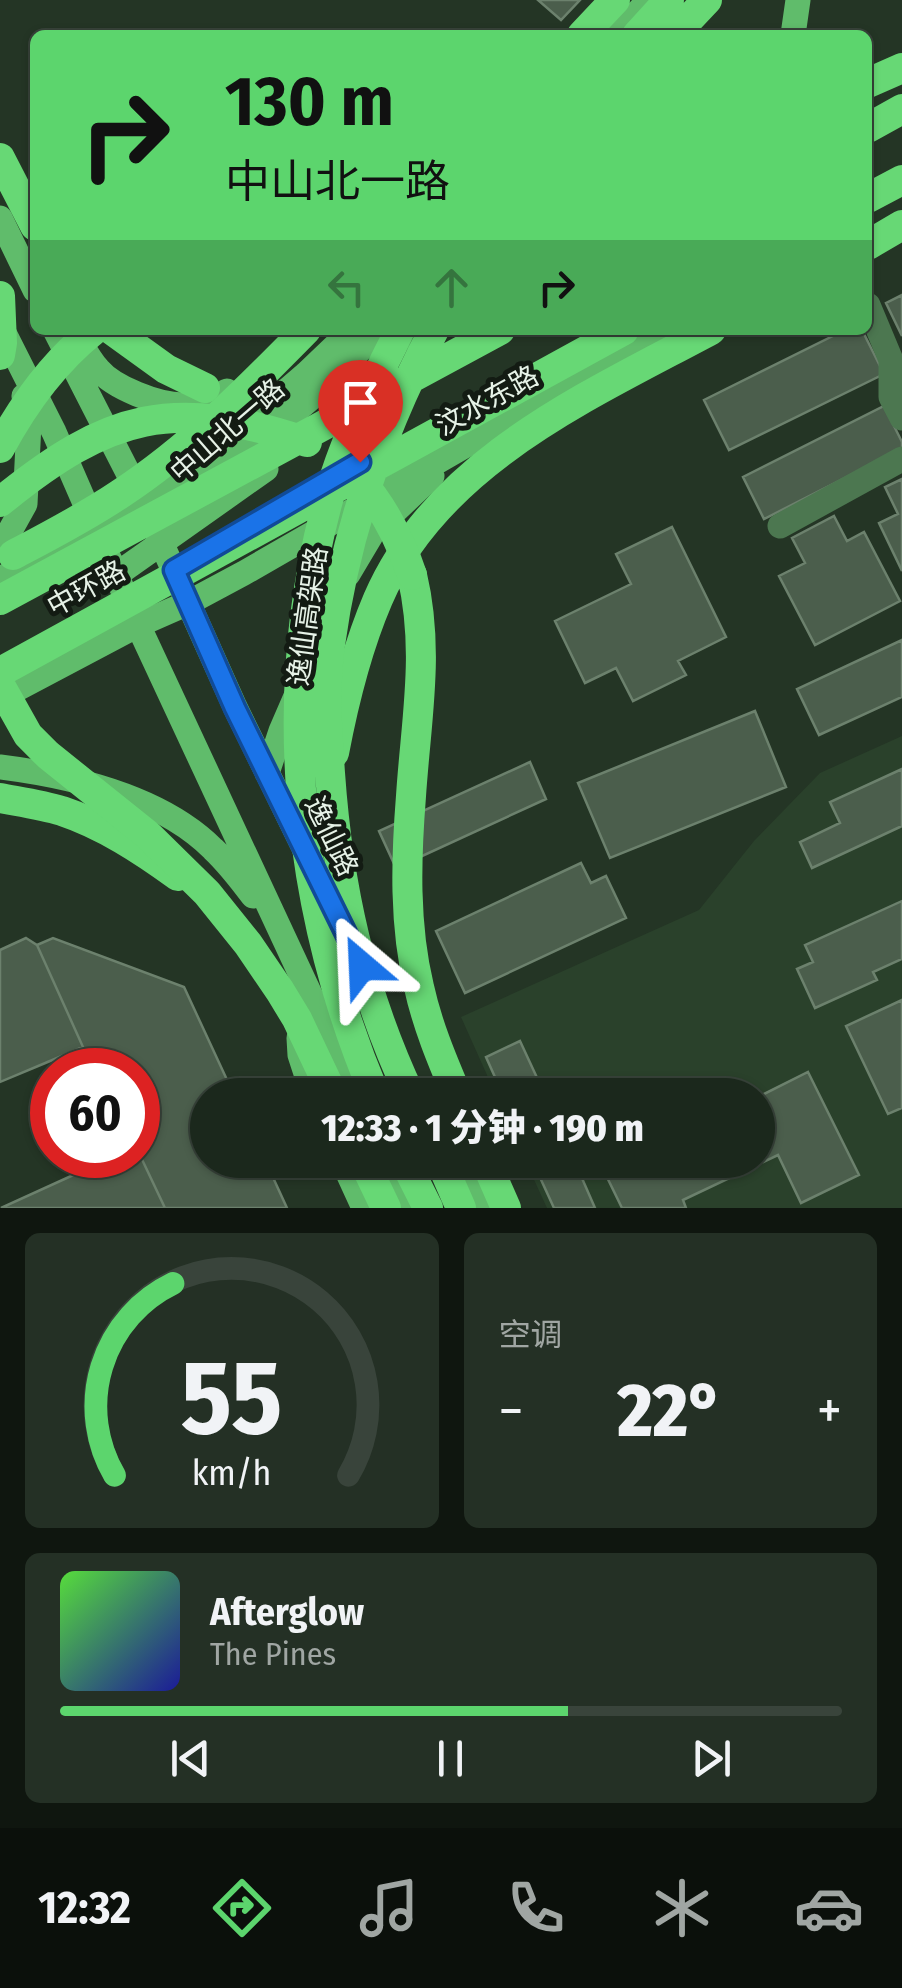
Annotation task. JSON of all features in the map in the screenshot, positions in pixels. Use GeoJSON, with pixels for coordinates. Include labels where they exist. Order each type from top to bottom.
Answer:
{"type":"FeatureCollection","features":[{"type":"Feature","properties":{"kind":"highway"},"geometry":{"type":"LineString","coordinates":[[587,30],[615,0]]}},
{"type":"Feature","properties":{"kind":"highway"},"geometry":{"type":"LineString","coordinates":[[642,30],[669,0]]}},
{"type":"Feature","properties":{"kind":"highway"},"geometry":{"type":"LineString","coordinates":[[679,30],[706,0]]}},
{"type":"Feature","properties":{"kind":"highway"},"geometry":{"type":"LineString","coordinates":[[872,81],[902,68]]}},
{"type":"Feature","properties":{"kind":"highway"},"geometry":{"type":"LineString","coordinates":[[872,126],[902,110]]}},
{"type":"Feature","properties":{"kind":"highway"},"geometry":{"type":"LineString","coordinates":[[0,158],[30,216]]}},
{"type":"Feature","properties":{"kind":"highway"},"geometry":{"type":"LineString","coordinates":[[872,196],[902,182]]}},
{"type":"Feature","properties":{"kind":"highway"},"geometry":{"type":"LineString","coordinates":[[872,243],[902,224]]}},
{"type":"Feature","properties":{"kind":"highway"},"geometry":{"type":"LineString","coordinates":[[0,296],[8,353]]}},
{"type":"Feature","properties":{"kind":"highway"},"geometry":{"type":"LineString","coordinates":[[0,448],[40,384],[89,335]]}},
{"type":"Feature","properties":{"kind":"highway"},"geometry":{"type":"LineString","coordinates":[[118,335],[166,369],[314,445],[351,470],[390,522],[405,553],[420,620],[422,665],[408,855],[410,933],[418,985],[450,1078]]}},
{"type":"Feature","properties":{"kind":"highway"},"geometry":{"type":"LineString","coordinates":[[0,562],[119,495],[158,466],[226,411],[301,335]]}},
{"type":"Feature","properties":{"kind":"highway","name":"逸仙高架路"},"geometry":{"type":"LineString","coordinates":[[369,1078],[336,986],[319,915],[302,788],[298,707],[306,606],[318,540],[336,474],[398,335]]}},
{"type":"Feature","properties":{"kind":"highway","name":"逸仙高架路"},"geometry":{"type":"LineString","coordinates":[[402,1078],[374,1006],[351,930],[341,876],[326,722],[329,648],[355,519],[386,433],[431,335]]}},
{"type":"Feature","properties":{"kind":"highway","name":"中环路"},"geometry":{"type":"LineString","coordinates":[[0,600],[491,335]]}},
{"type":"Feature","properties":{"kind":"highway"},"geometry":{"type":"LineString","coordinates":[[330,770],[344,701],[378,598],[409,545],[434,514],[472,474],[514,441],[702,335]]}},
{"type":"Feature","properties":{"kind":"highway","name":"中环路"},"geometry":{"type":"LineString","coordinates":[[0,672],[634,339]]}},
{"type":"Feature","properties":{"kind":"highway"},"geometry":{"type":"LineString","coordinates":[[0,502],[73,448],[143,420],[219,419],[261,427],[314,445]]}},
{"type":"Feature","properties":{"kind":"highway"},"geometry":{"type":"LineString","coordinates":[[0,685],[28,735],[148,836],[207,892],[232,927]]}},
{"type":"Feature","properties":{"kind":"highway"},"geometry":{"type":"LineString","coordinates":[[0,798],[85,820],[132,844],[178,877],[248,944],[297,1020],[325,1078]]}},
{"type":"Feature","properties":{"kind":"highway"},"geometry":{"type":"LineString","coordinates":[[372,1178],[386,1208]]}},
{"type":"Feature","properties":{"kind":"highway"},"geometry":{"type":"LineString","coordinates":[[413,1178],[428,1208]]}},
{"type":"Feature","properties":{"kind":"highway"},"geometry":{"type":"LineString","coordinates":[[448,1178],[461,1208]]}},
{"type":"Feature","properties":{"kind":"highway"},"geometry":{"type":"LineString","coordinates":[[493,1178],[506,1208]]}},
{"type":"Feature","properties":{"kind":"main road"},"geometry":{"type":"LineString","coordinates":[[622,30],[649,0]]}},
{"type":"Feature","properties":{"kind":"main road"},"geometry":{"type":"LineString","coordinates":[[689,30],[718,0]]}},
{"type":"Feature","properties":{"kind":"main road"},"geometry":{"type":"LineString","coordinates":[[794,30],[798,0]]}},
{"type":"Feature","properties":{"kind":"main road"},"geometry":{"type":"LineString","coordinates":[[872,207],[902,182]]}},
{"type":"Feature","properties":{"kind":"main road"},"geometry":{"type":"LineString","coordinates":[[0,205],[30,250]]}},
{"type":"Feature","properties":{"kind":"main road"},"geometry":{"type":"LineString","coordinates":[[872,231],[902,217]]}},
{"type":"Feature","properties":{"kind":"main road"},"geometry":{"type":"LineString","coordinates":[[0,218],[30,280]]}},
{"type":"Feature","properties":{"kind":"main road"},"geometry":{"type":"LineString","coordinates":[[0,325],[29,424],[25,504],[0,549]]}},
{"type":"Feature","properties":{"kind":"main road","name":"逸仙路"},"geometry":{"type":"LineString","coordinates":[[58,335],[143,502],[268,773],[418,1078]]}},
{"type":"Feature","properties":{"kind":"main road"},"geometry":{"type":"LineString","coordinates":[[76,335],[100,371],[120,387],[183,405],[213,399],[238,385],[288,335]]}},
{"type":"Feature","properties":{"kind":"main road","name":"中山北一路"},"geometry":{"type":"LineString","coordinates":[[0,579],[96,529],[198,467],[347,335]]}},
{"type":"Feature","properties":{"kind":"main road","name":"中山北一路"},"geometry":{"type":"LineString","coordinates":[[158,539],[375,335]]}},
{"type":"Feature","properties":{"kind":"main road"},"geometry":{"type":"LineString","coordinates":[[0,659],[116,576],[158,539],[294,448],[345,404],[411,335]]}},
{"type":"Feature","properties":{"kind":"main road"},"geometry":{"type":"LineString","coordinates":[[0,612],[116,576],[174,570],[360,462],[597,335]]}},
{"type":"Feature","properties":{"kind":"main road","name":"汶水东路"},"geometry":{"type":"LineString","coordinates":[[188,603],[468,444],[634,339]]}},
{"type":"Feature","properties":{"kind":"main road"},"geometry":{"type":"LineString","coordinates":[[8,353],[96,529],[349,1078]]}},
{"type":"Feature","properties":{"kind":"main road"},"geometry":{"type":"LineString","coordinates":[[268,773],[282,730],[347,576],[373,532],[468,444]]}},
{"type":"Feature","properties":{"kind":"main road"},"geometry":{"type":"LineString","coordinates":[[0,698],[138,625],[373,532]]}},
{"type":"Feature","properties":{"kind":"main road"},"geometry":{"type":"LineString","coordinates":[[329,626],[314,778],[330,900]]}},
{"type":"Feature","properties":{"kind":"main road"},"geometry":{"type":"LineString","coordinates":[[0,767],[45,773],[124,795],[178,822],[212,847],[286,942],[300,1055],[307,1078]]}},
{"type":"Feature","properties":{"kind":"main road"},"geometry":{"type":"LineString","coordinates":[[350,1178],[364,1208]]}},
{"type":"Feature","properties":{"kind":"main road"},"geometry":{"type":"LineString","coordinates":[[396,1178],[410,1208]]}},
{"type":"Feature","properties":{"kind":"main road"},"geometry":{"type":"LineString","coordinates":[[467,1178],[481,1208]]}},
{"type":"Feature","properties":{"kind":"lane"},"geometry":{"type":"LineString","coordinates":[[872,316],[890,360],[891,396],[902,418]]}},
{"type":"Feature","properties":{"kind":"lane"},"geometry":{"type":"LineString","coordinates":[[780,526],[902,459]]}},
{"type":"Feature","properties":{"kind":"shaded area"},"geometry":{"type":"Polygon","coordinates":[[[902,736],[902,1208],[547,1208],[533,1178],[775,1178],[775,1078],[488,1078],[461,1017],[699,910],[754,841],[820,773],[902,736]]]}},
{"type":"Feature","properties":{"kind":"building"},"geometry":{"type":"Polygon","coordinates":[[[538,0],[580,0],[561,20],[538,0]]]}},
{"type":"Feature","properties":{"kind":"building"},"geometry":{"type":"Polygon","coordinates":[[[902,295],[902,336],[886,303],[902,295]]]}},
{"type":"Feature","properties":{"kind":"building"},"geometry":{"type":"Polygon","coordinates":[[[835,335],[864,335],[884,374],[729,450],[704,400],[835,335]]]}},
{"type":"Feature","properties":{"kind":"building"},"geometry":{"type":"Polygon","coordinates":[[[884,406],[902,449],[764,519],[743,477],[884,406]]]}},
{"type":"Feature","properties":{"kind":"building"},"geometry":{"type":"Polygon","coordinates":[[[902,479],[902,571],[879,523],[898,514],[885,487],[902,479]]]}},
{"type":"Feature","properties":{"kind":"building"},"geometry":{"type":"Polygon","coordinates":[[[834,516],[847,541],[864,532],[900,601],[815,645],[779,576],[805,563],[792,538],[834,516]]]}},
{"type":"Feature","properties":{"kind":"building"},"geometry":{"type":"Polygon","coordinates":[[[672,527],[726,637],[678,661],[686,675],[633,701],[616,668],[585,683],[555,621],[631,584],[616,554],[672,527]]]}},
{"type":"Feature","properties":{"kind":"building"},"geometry":{"type":"Polygon","coordinates":[[[902,640],[902,697],[819,735],[797,689],[902,640]]]}},
{"type":"Feature","properties":{"kind":"building"},"geometry":{"type":"Polygon","coordinates":[[[755,711],[786,787],[610,858],[578,783],[755,711]]]}},
{"type":"Feature","properties":{"kind":"building"},"geometry":{"type":"Polygon","coordinates":[[[530,762],[546,799],[396,868],[379,831],[530,762]]]}},
{"type":"Feature","properties":{"kind":"building"},"geometry":{"type":"Polygon","coordinates":[[[902,769],[902,826],[812,868],[800,842],[840,823],[830,802],[902,769]]]}},
{"type":"Feature","properties":{"kind":"building"},"geometry":{"type":"Polygon","coordinates":[[[581,863],[591,883],[606,876],[626,918],[465,993],[436,931],[581,863]]]}},
{"type":"Feature","properties":{"kind":"building"},"geometry":{"type":"Polygon","coordinates":[[[902,901],[902,959],[873,972],[877,980],[815,1008],[797,969],[813,962],[805,945],[902,901]]]}},
{"type":"Feature","properties":{"kind":"building"},"geometry":{"type":"Polygon","coordinates":[[[26,938],[37,945],[53,938],[184,987],[226,1078],[190,1078],[190,1178],[273,1178],[287,1208],[1,1208],[67,1178],[160,1178],[160,1048],[30,1048],[30,1069],[0,1082],[0,950],[26,938]]]}},
{"type":"Feature","properties":{"kind":"building"},"geometry":{"type":"Polygon","coordinates":[[[26,938],[37,945],[83,1047],[30,1048],[30,1069],[0,1082],[0,950],[26,938]]]}},
{"type":"Feature","properties":{"kind":"building"},"geometry":{"type":"Polygon","coordinates":[[[902,1000],[902,1108],[888,1114],[846,1026],[902,1000]]]}},
{"type":"Feature","properties":{"kind":"building"},"geometry":{"type":"Polygon","coordinates":[[[520,1041],[537,1078],[495,1078],[486,1057],[520,1041]]]}},
{"type":"Feature","properties":{"kind":"building"},"geometry":{"type":"Polygon","coordinates":[[[808,1072],[859,1175],[801,1203],[778,1155],[775,1156],[775,1088],[808,1072]]]}},
{"type":"Feature","properties":{"kind":"building"},"geometry":{"type":"Polygon","coordinates":[[[67,1178],[151,1178],[165,1208],[1,1208],[67,1178]]]}},
{"type":"Feature","properties":{"kind":"building"},"geometry":{"type":"Polygon","coordinates":[[[540,1178],[582,1178],[595,1208],[554,1208],[540,1178]]]}},
{"type":"Feature","properties":{"kind":"building"},"geometry":{"type":"Polygon","coordinates":[[[607,1178],[729,1178],[683,1200],[686,1208],[622,1208],[607,1178]]]}},
{"type":"Feature","properties":{"kind":"route"},"geometry":{"type":"LineString","coordinates":[[360,462],[174,570],[235,708],[362,966]]}}]}
